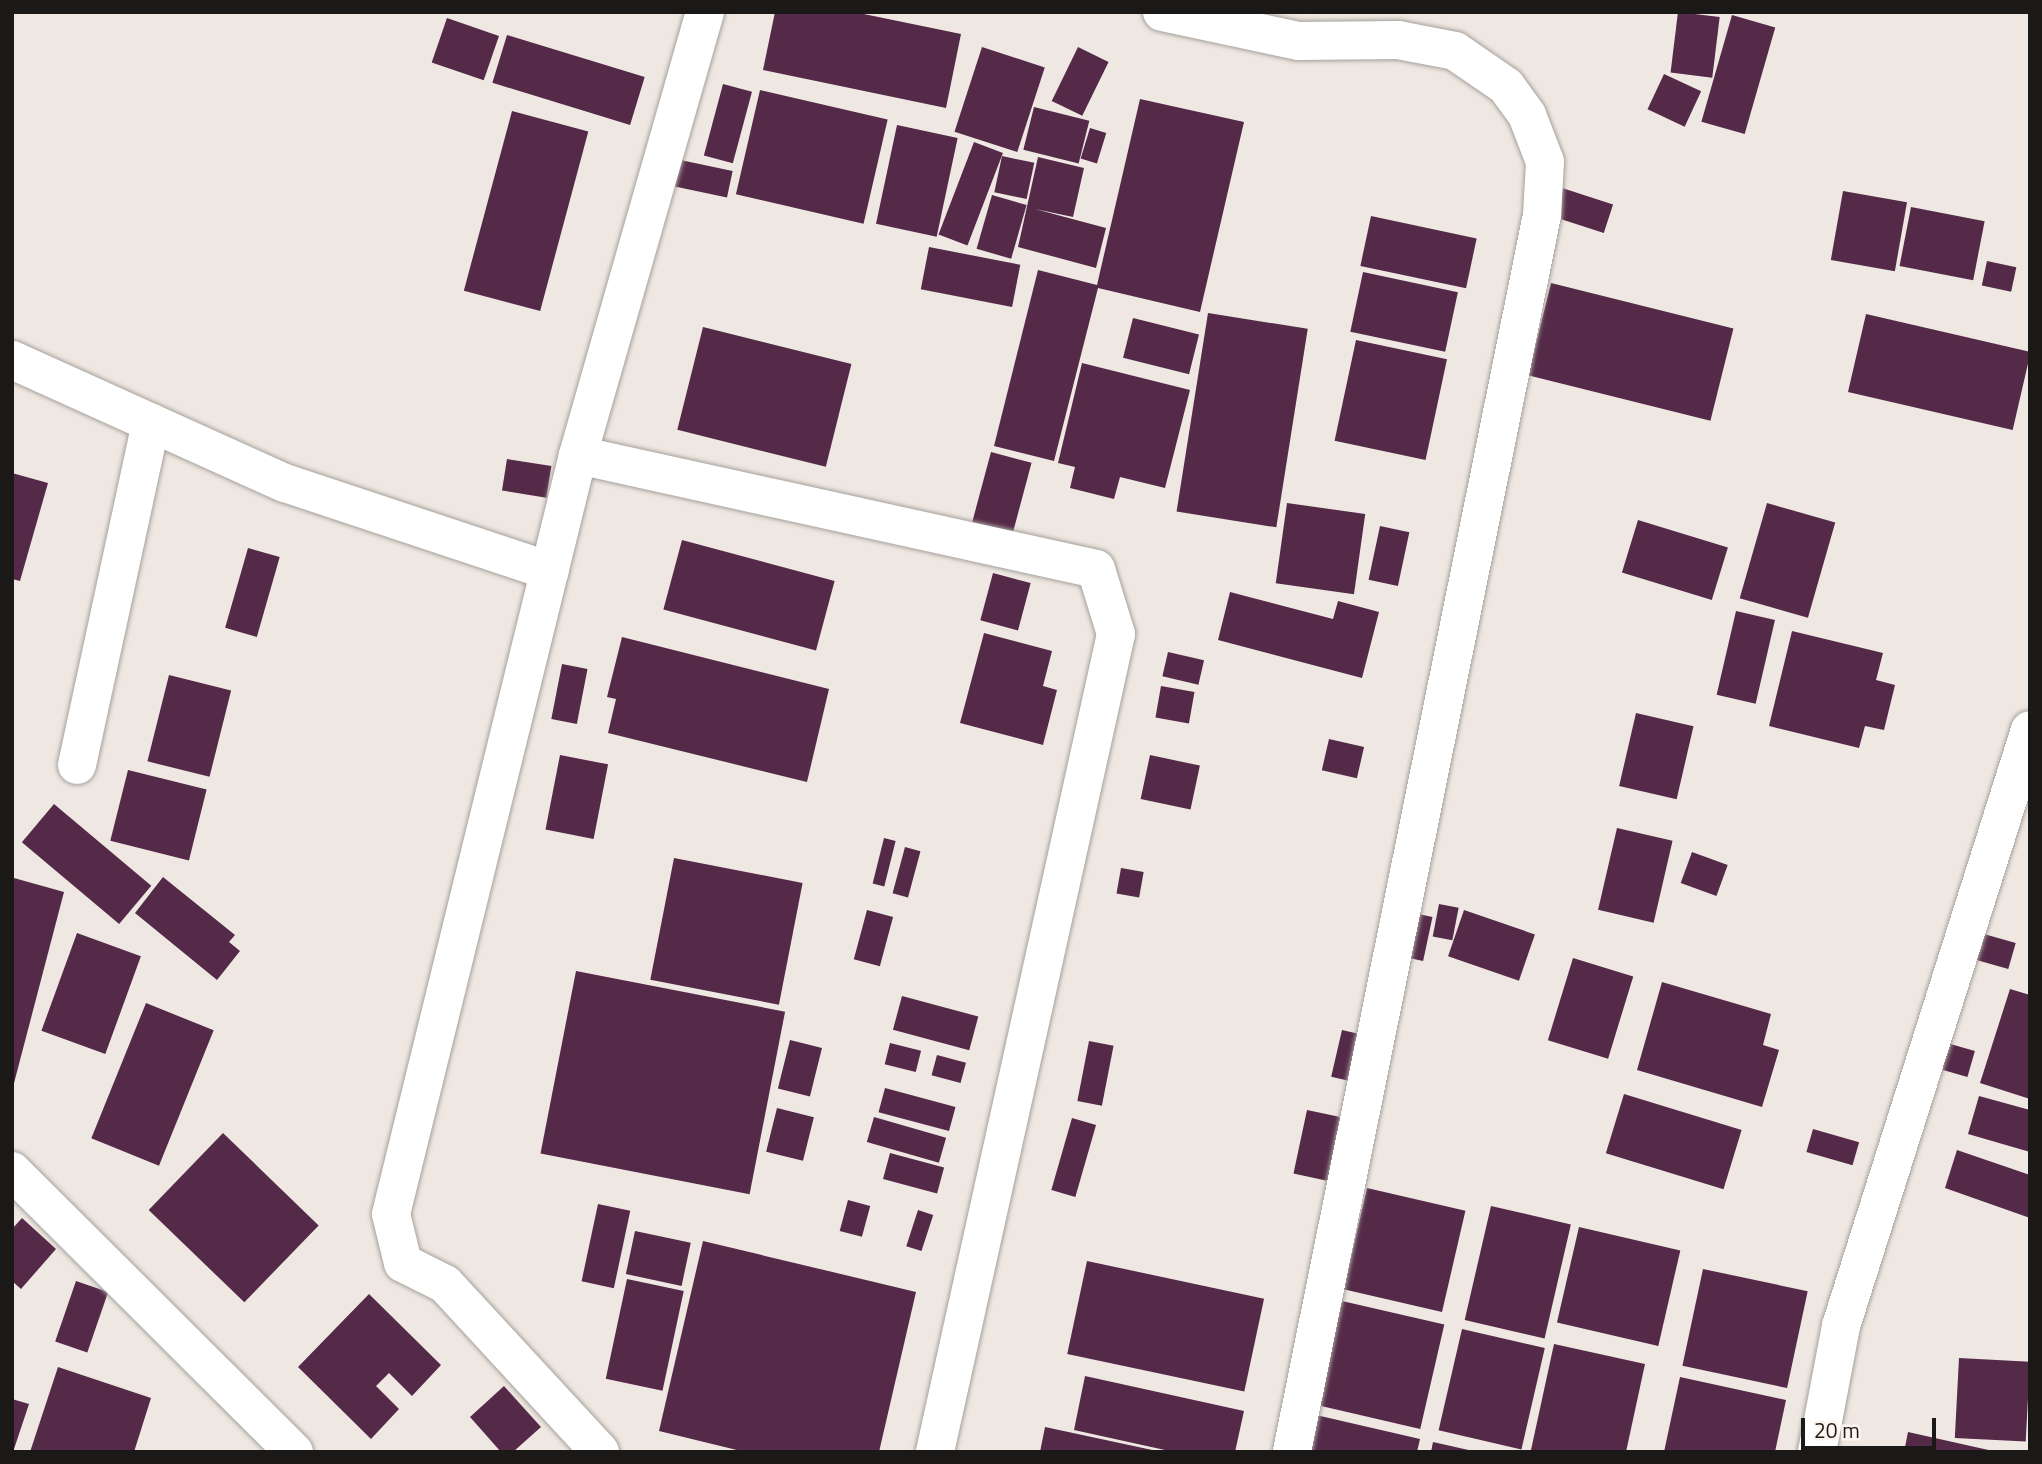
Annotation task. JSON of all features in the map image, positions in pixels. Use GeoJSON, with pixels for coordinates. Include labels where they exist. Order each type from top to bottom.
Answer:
{"type":"FeatureCollection","features":[{"type":"Feature","properties":{"kind":"street"},"geometry":{"type":"LineString","coordinates":[[600,1452],[445,1284],[403,1263],[391,1214],[578,455],[705,12]]}},
{"type":"Feature","properties":{"kind":"street"},"geometry":{"type":"LineString","coordinates":[[1162,12],[1299,41],[1398,40],[1455,51],[1506,86],[1527,116],[1545,162],[1542,215],[1292,1452]]}},
{"type":"Feature","properties":{"kind":"street"},"geometry":{"type":"LineString","coordinates":[[12,360],[285,483],[550,571]]}},
{"type":"Feature","properties":{"kind":"street"},"geometry":{"type":"LineString","coordinates":[[77,765],[151,423]]}},
{"type":"Feature","properties":{"kind":"street"},"geometry":{"type":"LineString","coordinates":[[578,455],[1096,569],[1116,634],[935,1452]]}},
{"type":"Feature","properties":{"kind":"street"},"geometry":{"type":"LineString","coordinates":[[1817,1452],[1841,1326],[2030,730]]}},
{"type":"Feature","properties":{"kind":"street"},"geometry":{"type":"LineString","coordinates":[[12,1171],[294,1452]]}},
{"type":"Feature","properties":{"kind":"building"},"geometry":{"type":"Polygon","coordinates":[[[775,12],[854,12],[961,34],[946,108],[763,70],[775,12]]]}},
{"type":"Feature","properties":{"kind":"building"},"geometry":{"type":"Polygon","coordinates":[[[1678,12],[1720,17],[1712,78],[1671,73],[1678,12]]]}},
{"type":"Feature","properties":{"kind":"building"},"geometry":{"type":"Polygon","coordinates":[[[1732,15],[1775,27],[1745,134],[1701,122],[1732,15]]]}},
{"type":"Feature","properties":{"kind":"building"},"geometry":{"type":"Polygon","coordinates":[[[447,18],[499,36],[484,80],[432,62],[447,18]]]}},
{"type":"Feature","properties":{"kind":"building"},"geometry":{"type":"Polygon","coordinates":[[[507,35],[645,77],[630,125],[492,83],[507,35]]]}},
{"type":"Feature","properties":{"kind":"building"},"geometry":{"type":"Polygon","coordinates":[[[982,47],[1045,67],[1017,152],[954,132],[982,47]]]}},
{"type":"Feature","properties":{"kind":"building"},"geometry":{"type":"Polygon","coordinates":[[[1078,47],[1109,62],[1082,116],[1052,101],[1078,47]]]}},
{"type":"Feature","properties":{"kind":"building"},"geometry":{"type":"Polygon","coordinates":[[[1664,74],[1701,91],[1685,127],[1648,109],[1664,74]]]}},
{"type":"Feature","properties":{"kind":"building"},"geometry":{"type":"Polygon","coordinates":[[[723,84],[752,92],[733,163],[704,155],[723,84]]]}},
{"type":"Feature","properties":{"kind":"building"},"geometry":{"type":"Polygon","coordinates":[[[760,90],[888,119],[864,224],[736,194],[760,90]]]}},
{"type":"Feature","properties":{"kind":"building"},"geometry":{"type":"Polygon","coordinates":[[[1140,99],[1244,122],[1200,312],[1098,288],[1054,461],[994,446],[1038,270],[1097,285],[1140,99]]]}},
{"type":"Feature","properties":{"kind":"building"},"geometry":{"type":"Polygon","coordinates":[[[1034,107],[1089,121],[1079,163],[1023,150],[1034,107]]]}},
{"type":"Feature","properties":{"kind":"building"},"geometry":{"type":"Polygon","coordinates":[[[512,111],[588,131],[540,311],[464,291],[512,111]]]}},
{"type":"Feature","properties":{"kind":"building"},"geometry":{"type":"Polygon","coordinates":[[[897,125],[958,138],[937,237],[876,224],[897,125]]]}},
{"type":"Feature","properties":{"kind":"building"},"geometry":{"type":"Polygon","coordinates":[[[1090,128],[1106,133],[1097,164],[1081,159],[1090,128]]]}},
{"type":"Feature","properties":{"kind":"building"},"geometry":{"type":"Polygon","coordinates":[[[974,142],[1003,153],[967,246],[939,234],[974,142]]]}},
{"type":"Feature","properties":{"kind":"building"},"geometry":{"type":"Polygon","coordinates":[[[1002,156],[1034,163],[1027,199],[994,192],[1002,156]]]}},
{"type":"Feature","properties":{"kind":"building"},"geometry":{"type":"Polygon","coordinates":[[[1038,157],[1084,168],[1073,217],[1035,209],[1106,228],[1096,268],[1018,247],[1038,157]]]}},
{"type":"Feature","properties":{"kind":"building"},"geometry":{"type":"Polygon","coordinates":[[[671,158],[733,171],[727,198],[665,184],[671,158]]]}},
{"type":"Feature","properties":{"kind":"building"},"geometry":{"type":"Polygon","coordinates":[[[1556,186],[1613,205],[1604,233],[1547,215],[1556,186]]]}},
{"type":"Feature","properties":{"kind":"building"},"geometry":{"type":"Polygon","coordinates":[[[1843,191],[1907,202],[1895,271],[1831,260],[1843,191]]]}},
{"type":"Feature","properties":{"kind":"building"},"geometry":{"type":"Polygon","coordinates":[[[992,195],[1027,205],[1011,259],[977,249],[992,195]]]}},
{"type":"Feature","properties":{"kind":"building"},"geometry":{"type":"Polygon","coordinates":[[[1911,207],[1985,221],[1973,280],[1900,266],[1911,207]]]}},
{"type":"Feature","properties":{"kind":"building"},"geometry":{"type":"Polygon","coordinates":[[[1371,216],[1477,238],[1466,288],[1360,266],[1371,216]]]}},
{"type":"Feature","properties":{"kind":"building"},"geometry":{"type":"Polygon","coordinates":[[[929,247],[1020,265],[1012,307],[921,289],[929,247]]]}},
{"type":"Feature","properties":{"kind":"building"},"geometry":{"type":"Polygon","coordinates":[[[1987,261],[2016,267],[2011,292],[1982,285],[1987,261]]]}},
{"type":"Feature","properties":{"kind":"building"},"geometry":{"type":"Polygon","coordinates":[[[1363,272],[1458,292],[1445,352],[1350,332],[1363,272]]]}},
{"type":"Feature","properties":{"kind":"building"},"geometry":{"type":"Polygon","coordinates":[[[1551,283],[1733,328],[1710,421],[1528,375],[1551,283]]]}},
{"type":"Feature","properties":{"kind":"building"},"geometry":{"type":"Polygon","coordinates":[[[1208,313],[1308,329],[1276,527],[1177,512],[1208,313]]]}},
{"type":"Feature","properties":{"kind":"building"},"geometry":{"type":"Polygon","coordinates":[[[1866,314],[2030,352],[2013,430],[1848,392],[1866,314]]]}},
{"type":"Feature","properties":{"kind":"building"},"geometry":{"type":"Polygon","coordinates":[[[1133,318],[1199,334],[1189,374],[1123,358],[1133,318]]]}},
{"type":"Feature","properties":{"kind":"building"},"geometry":{"type":"Polygon","coordinates":[[[703,327],[851,364],[826,467],[677,430],[703,327]]]}},
{"type":"Feature","properties":{"kind":"building"},"geometry":{"type":"Polygon","coordinates":[[[1356,340],[1447,359],[1426,460],[1335,441],[1356,340]]]}},
{"type":"Feature","properties":{"kind":"building"},"geometry":{"type":"Polygon","coordinates":[[[1082,363],[1190,390],[1165,488],[1120,477],[1114,499],[1070,488],[1075,467],[1058,463],[1082,363]]]}},
{"type":"Feature","properties":{"kind":"building"},"geometry":{"type":"Polygon","coordinates":[[[991,452],[1032,463],[1013,533],[972,523],[991,452]]]}},
{"type":"Feature","properties":{"kind":"building"},"geometry":{"type":"Polygon","coordinates":[[[507,459],[551,466],[546,498],[502,491],[507,459]]]}},
{"type":"Feature","properties":{"kind":"building"},"geometry":{"type":"Polygon","coordinates":[[[12,473],[48,483],[20,581],[12,579],[12,473]]]}},
{"type":"Feature","properties":{"kind":"building"},"geometry":{"type":"Polygon","coordinates":[[[1287,503],[1365,514],[1354,594],[1276,583],[1287,503]]]}},
{"type":"Feature","properties":{"kind":"building"},"geometry":{"type":"Polygon","coordinates":[[[1767,503],[1835,523],[1808,618],[1740,598],[1767,503]]]}},
{"type":"Feature","properties":{"kind":"building"},"geometry":{"type":"Polygon","coordinates":[[[1638,520],[1728,547],[1712,600],[1622,573],[1638,520]]]}},
{"type":"Feature","properties":{"kind":"building"},"geometry":{"type":"Polygon","coordinates":[[[1380,526],[1409,532],[1398,586],[1369,580],[1380,526]]]}},
{"type":"Feature","properties":{"kind":"building"},"geometry":{"type":"Polygon","coordinates":[[[682,540],[835,581],[816,650],[663,610],[682,540]]]}},
{"type":"Feature","properties":{"kind":"building"},"geometry":{"type":"Polygon","coordinates":[[[248,548],[280,557],[257,637],[225,628],[248,548]]]}},
{"type":"Feature","properties":{"kind":"building"},"geometry":{"type":"Polygon","coordinates":[[[993,573],[1031,583],[1018,630],[980,620],[993,573]]]}},
{"type":"Feature","properties":{"kind":"building"},"geometry":{"type":"Polygon","coordinates":[[[1230,592],[1333,619],[1338,601],[1379,612],[1362,678],[1218,640],[1230,592]]]}},
{"type":"Feature","properties":{"kind":"building"},"geometry":{"type":"Polygon","coordinates":[[[1736,611],[1775,620],[1756,704],[1717,695],[1736,611]]]}},
{"type":"Feature","properties":{"kind":"building"},"geometry":{"type":"Polygon","coordinates":[[[1792,631],[1883,653],[1876,680],[1895,685],[1884,730],[1865,726],[1859,748],[1769,726],[1792,631]]]}},
{"type":"Feature","properties":{"kind":"building"},"geometry":{"type":"Polygon","coordinates":[[[984,633],[1052,651],[1043,686],[1057,690],[1043,745],[960,723],[984,633]]]}},
{"type":"Feature","properties":{"kind":"building"},"geometry":{"type":"Polygon","coordinates":[[[622,637],[829,689],[807,782],[608,733],[616,699],[607,697],[622,637]]]}},
{"type":"Feature","properties":{"kind":"building"},"geometry":{"type":"Polygon","coordinates":[[[1168,652],[1204,660],[1198,685],[1162,676],[1168,652]]]}},
{"type":"Feature","properties":{"kind":"building"},"geometry":{"type":"Polygon","coordinates":[[[562,664],[588,669],[577,724],[551,719],[562,664]]]}},
{"type":"Feature","properties":{"kind":"building"},"geometry":{"type":"Polygon","coordinates":[[[169,675],[231,690],[210,777],[147,761],[169,675]]]}},
{"type":"Feature","properties":{"kind":"building"},"geometry":{"type":"Polygon","coordinates":[[[1161,686],[1194,692],[1189,723],[1155,718],[1161,686]]]}},
{"type":"Feature","properties":{"kind":"building"},"geometry":{"type":"Polygon","coordinates":[[[1636,713],[1693,726],[1677,799],[1619,786],[1636,713]]]}},
{"type":"Feature","properties":{"kind":"building"},"geometry":{"type":"Polygon","coordinates":[[[1329,739],[1364,747],[1357,778],[1322,770],[1329,739]]]}},
{"type":"Feature","properties":{"kind":"building"},"geometry":{"type":"Polygon","coordinates":[[[560,755],[608,764],[594,839],[545,830],[560,755]]]}},
{"type":"Feature","properties":{"kind":"building"},"geometry":{"type":"Polygon","coordinates":[[[1150,755],[1200,766],[1191,810],[1141,799],[1150,755]]]}},
{"type":"Feature","properties":{"kind":"building"},"geometry":{"type":"Polygon","coordinates":[[[128,770],[207,790],[189,860],[110,841],[128,770]]]}},
{"type":"Feature","properties":{"kind":"building"},"geometry":{"type":"Polygon","coordinates":[[[54,804],[151,886],[119,924],[22,842],[54,804]]]}},
{"type":"Feature","properties":{"kind":"building"},"geometry":{"type":"Polygon","coordinates":[[[1617,828],[1673,841],[1654,923],[1598,910],[1617,828]]]}},
{"type":"Feature","properties":{"kind":"building"},"geometry":{"type":"Polygon","coordinates":[[[884,838],[896,841],[884,887],[873,884],[884,838]]]}},
{"type":"Feature","properties":{"kind":"building"},"geometry":{"type":"Polygon","coordinates":[[[905,847],[920,851],[908,898],[893,893],[905,847]]]}},
{"type":"Feature","properties":{"kind":"building"},"geometry":{"type":"Polygon","coordinates":[[[1692,852],[1728,865],[1716,896],[1681,883],[1692,852]]]}},
{"type":"Feature","properties":{"kind":"building"},"geometry":{"type":"Polygon","coordinates":[[[674,858],[803,883],[779,1005],[650,980],[674,858]]]}},
{"type":"Feature","properties":{"kind":"building"},"geometry":{"type":"Polygon","coordinates":[[[1121,868],[1144,872],[1139,898],[1116,894],[1121,868]]]}},
{"type":"Feature","properties":{"kind":"building"},"geometry":{"type":"Polygon","coordinates":[[[163,877],[235,935],[229,942],[240,951],[217,980],[135,913],[163,877]]]}},
{"type":"Feature","properties":{"kind":"building"},"geometry":{"type":"Polygon","coordinates":[[[14,878],[64,892],[13,1087],[12,885],[14,878]]]}},
{"type":"Feature","properties":{"kind":"building"},"geometry":{"type":"Polygon","coordinates":[[[1439,904],[1459,908],[1452,940],[1433,936],[1439,904]]]}},
{"type":"Feature","properties":{"kind":"building"},"geometry":{"type":"Polygon","coordinates":[[[867,910],[893,917],[880,966],[854,959],[867,910]]]}},
{"type":"Feature","properties":{"kind":"building"},"geometry":{"type":"Polygon","coordinates":[[[1464,910],[1535,934],[1519,981],[1448,956],[1464,910]]]}},
{"type":"Feature","properties":{"kind":"building"},"geometry":{"type":"Polygon","coordinates":[[[1409,912],[1432,917],[1423,961],[1400,956],[1409,912]]]}},
{"type":"Feature","properties":{"kind":"building"},"geometry":{"type":"Polygon","coordinates":[[[77,933],[141,956],[105,1054],[41,1031],[77,933]]]}},
{"type":"Feature","properties":{"kind":"building"},"geometry":{"type":"Polygon","coordinates":[[[1984,934],[2016,943],[2008,969],[1977,960],[1984,934]]]}},
{"type":"Feature","properties":{"kind":"building"},"geometry":{"type":"Polygon","coordinates":[[[1573,958],[1633,976],[1608,1059],[1548,1040],[1573,958]]]}},
{"type":"Feature","properties":{"kind":"building"},"geometry":{"type":"Polygon","coordinates":[[[576,971],[785,1012],[750,1194],[541,1154],[576,971]]]}},
{"type":"Feature","properties":{"kind":"building"},"geometry":{"type":"Polygon","coordinates":[[[1662,982],[1771,1014],[1763,1045],[1779,1050],[1762,1107],[1637,1070],[1662,982]]]}},
{"type":"Feature","properties":{"kind":"building"},"geometry":{"type":"Polygon","coordinates":[[[2010,989],[2030,995],[2030,1099],[1980,1083],[2010,989]]]}},
{"type":"Feature","properties":{"kind":"building"},"geometry":{"type":"Polygon","coordinates":[[[902,996],[978,1016],[969,1050],[893,1030],[902,996]]]}},
{"type":"Feature","properties":{"kind":"building"},"geometry":{"type":"Polygon","coordinates":[[[146,1003],[214,1030],[159,1166],[91,1138],[146,1003]]]}},
{"type":"Feature","properties":{"kind":"building"},"geometry":{"type":"Polygon","coordinates":[[[1342,1030],[1372,1037],[1361,1084],[1331,1077],[1342,1030]]]}},
{"type":"Feature","properties":{"kind":"building"},"geometry":{"type":"Polygon","coordinates":[[[790,1040],[822,1048],[810,1096],[778,1089],[790,1040]]]}},
{"type":"Feature","properties":{"kind":"building"},"geometry":{"type":"Polygon","coordinates":[[[1089,1041],[1114,1046],[1102,1106],[1077,1101],[1089,1041]]]}},
{"type":"Feature","properties":{"kind":"building"},"geometry":{"type":"Polygon","coordinates":[[[890,1043],[921,1051],[916,1072],[885,1064],[890,1043]]]}},
{"type":"Feature","properties":{"kind":"building"},"geometry":{"type":"Polygon","coordinates":[[[1947,1043],[1975,1051],[1967,1077],[1940,1069],[1947,1043]]]}},
{"type":"Feature","properties":{"kind":"building"},"geometry":{"type":"Polygon","coordinates":[[[937,1055],[966,1063],[961,1083],[932,1075],[937,1055]]]}},
{"type":"Feature","properties":{"kind":"building"},"geometry":{"type":"Polygon","coordinates":[[[885,1088],[956,1107],[949,1131],[879,1112],[885,1088]]]}},
{"type":"Feature","properties":{"kind":"building"},"geometry":{"type":"Polygon","coordinates":[[[1624,1094],[1742,1130],[1723,1189],[1606,1153],[1624,1094]]]}},
{"type":"Feature","properties":{"kind":"building"},"geometry":{"type":"Polygon","coordinates":[[[1979,1096],[2030,1110],[2030,1152],[1968,1134],[1979,1096]]]}},
{"type":"Feature","properties":{"kind":"building"},"geometry":{"type":"Polygon","coordinates":[[[777,1108],[814,1117],[803,1161],[766,1152],[777,1108]]]}},
{"type":"Feature","properties":{"kind":"building"},"geometry":{"type":"Polygon","coordinates":[[[1307,1110],[1346,1118],[1333,1182],[1293,1174],[1307,1110]]]}},
{"type":"Feature","properties":{"kind":"building"},"geometry":{"type":"Polygon","coordinates":[[[874,1117],[946,1138],[939,1163],[867,1142],[874,1117]]]}},
{"type":"Feature","properties":{"kind":"building"},"geometry":{"type":"Polygon","coordinates":[[[1072,1118],[1096,1125],[1075,1197],[1051,1190],[1072,1118]]]}},
{"type":"Feature","properties":{"kind":"building"},"geometry":{"type":"Polygon","coordinates":[[[1813,1129],[1859,1142],[1853,1165],[1806,1152],[1813,1129]]]}},
{"type":"Feature","properties":{"kind":"building"},"geometry":{"type":"Polygon","coordinates":[[[223,1133],[319,1225],[244,1302],[149,1210],[223,1133]]]}},
{"type":"Feature","properties":{"kind":"building"},"geometry":{"type":"Polygon","coordinates":[[[1957,1150],[2030,1175],[2030,1218],[1945,1188],[1957,1150]]]}},
{"type":"Feature","properties":{"kind":"building"},"geometry":{"type":"Polygon","coordinates":[[[890,1153],[944,1167],[937,1194],[883,1179],[890,1153]]]}},
{"type":"Feature","properties":{"kind":"building"},"geometry":{"type":"Polygon","coordinates":[[[1367,1188],[1465,1211],[1442,1312],[1344,1289],[1367,1188]]]}},
{"type":"Feature","properties":{"kind":"building"},"geometry":{"type":"Polygon","coordinates":[[[848,1200],[870,1206],[862,1237],[840,1231],[848,1200]]]}},
{"type":"Feature","properties":{"kind":"building"},"geometry":{"type":"Polygon","coordinates":[[[598,1204],[630,1211],[614,1288],[582,1281],[598,1204]]]}},
{"type":"Feature","properties":{"kind":"building"},"geometry":{"type":"Polygon","coordinates":[[[1491,1206],[1571,1224],[1545,1338],[1465,1320],[1491,1206]]]}},
{"type":"Feature","properties":{"kind":"building"},"geometry":{"type":"Polygon","coordinates":[[[918,1210],[933,1215],[921,1251],[906,1246],[918,1210]]]}},
{"type":"Feature","properties":{"kind":"building"},"geometry":{"type":"Polygon","coordinates":[[[22,1218],[56,1249],[21,1289],[12,1281],[12,1229],[22,1218]]]}},
{"type":"Feature","properties":{"kind":"building"},"geometry":{"type":"Polygon","coordinates":[[[1579,1227],[1680,1250],[1658,1346],[1557,1322],[1579,1227]]]}},
{"type":"Feature","properties":{"kind":"building"},"geometry":{"type":"Polygon","coordinates":[[[635,1231],[691,1243],[682,1286],[626,1274],[635,1231]]]}},
{"type":"Feature","properties":{"kind":"building"},"geometry":{"type":"Polygon","coordinates":[[[703,1241],[916,1292],[879,1452],[745,1452],[659,1431],[703,1241]]]}},
{"type":"Feature","properties":{"kind":"building"},"geometry":{"type":"Polygon","coordinates":[[[1087,1261],[1264,1299],[1244,1392],[1067,1354],[1087,1261]]]}},
{"type":"Feature","properties":{"kind":"building"},"geometry":{"type":"Polygon","coordinates":[[[1703,1269],[1808,1291],[1787,1388],[1682,1366],[1703,1269]]]}},
{"type":"Feature","properties":{"kind":"building"},"geometry":{"type":"Polygon","coordinates":[[[627,1279],[684,1291],[663,1391],[606,1379],[627,1279]]]}},
{"type":"Feature","properties":{"kind":"building"},"geometry":{"type":"Polygon","coordinates":[[[76,1281],[108,1292],[87,1353],[55,1342],[76,1281]]]}},
{"type":"Feature","properties":{"kind":"building"},"geometry":{"type":"Polygon","coordinates":[[[369,1294],[441,1365],[412,1396],[389,1373],[376,1386],[399,1409],[371,1439],[298,1367],[369,1294]]]}},
{"type":"Feature","properties":{"kind":"building"},"geometry":{"type":"Polygon","coordinates":[[[1342,1301],[1444,1325],[1420,1429],[1318,1405],[1342,1301]]]}},
{"type":"Feature","properties":{"kind":"building"},"geometry":{"type":"Polygon","coordinates":[[[1462,1329],[1545,1348],[1521,1449],[1439,1430],[1462,1329]]]}},
{"type":"Feature","properties":{"kind":"building"},"geometry":{"type":"Polygon","coordinates":[[[1554,1344],[1645,1364],[1626,1452],[1531,1450],[1554,1344]]]}},
{"type":"Feature","properties":{"kind":"building"},"geometry":{"type":"Polygon","coordinates":[[[1959,1358],[2030,1362],[2026,1442],[1955,1438],[1959,1358]]]}},
{"type":"Feature","properties":{"kind":"building"},"geometry":{"type":"Polygon","coordinates":[[[58,1367],[151,1398],[134,1452],[30,1452],[58,1367]]]}},
{"type":"Feature","properties":{"kind":"building"},"geometry":{"type":"Polygon","coordinates":[[[1085,1376],[1244,1411],[1235,1452],[1174,1452],[1074,1430],[1085,1376]]]}},
{"type":"Feature","properties":{"kind":"building"},"geometry":{"type":"Polygon","coordinates":[[[1680,1377],[1786,1400],[1775,1452],[1664,1452],[1680,1377]]]}},
{"type":"Feature","properties":{"kind":"building"},"geometry":{"type":"Polygon","coordinates":[[[504,1386],[541,1427],[513,1452],[501,1452],[470,1417],[504,1386]]]}},
{"type":"Feature","properties":{"kind":"building"},"geometry":{"type":"Polygon","coordinates":[[[12,1399],[29,1404],[13,1452],[12,1452],[12,1399]]]}},
{"type":"Feature","properties":{"kind":"building"},"geometry":{"type":"Polygon","coordinates":[[[1316,1415],[1420,1439],[1417,1452],[1308,1452],[1316,1415]]]}},
{"type":"Feature","properties":{"kind":"building"},"geometry":{"type":"Polygon","coordinates":[[[1045,1427],[1157,1451],[1157,1452],[1040,1452],[1045,1427]]]}},
{"type":"Feature","properties":{"kind":"building"},"geometry":{"type":"Polygon","coordinates":[[[1908,1432],[1993,1451],[1993,1452],[1904,1452],[1908,1432]]]}},
{"type":"Feature","properties":{"kind":"building"},"geometry":{"type":"Polygon","coordinates":[[[1433,1442],[1473,1451],[1473,1452],[1431,1452],[1433,1442]]]}}]}
